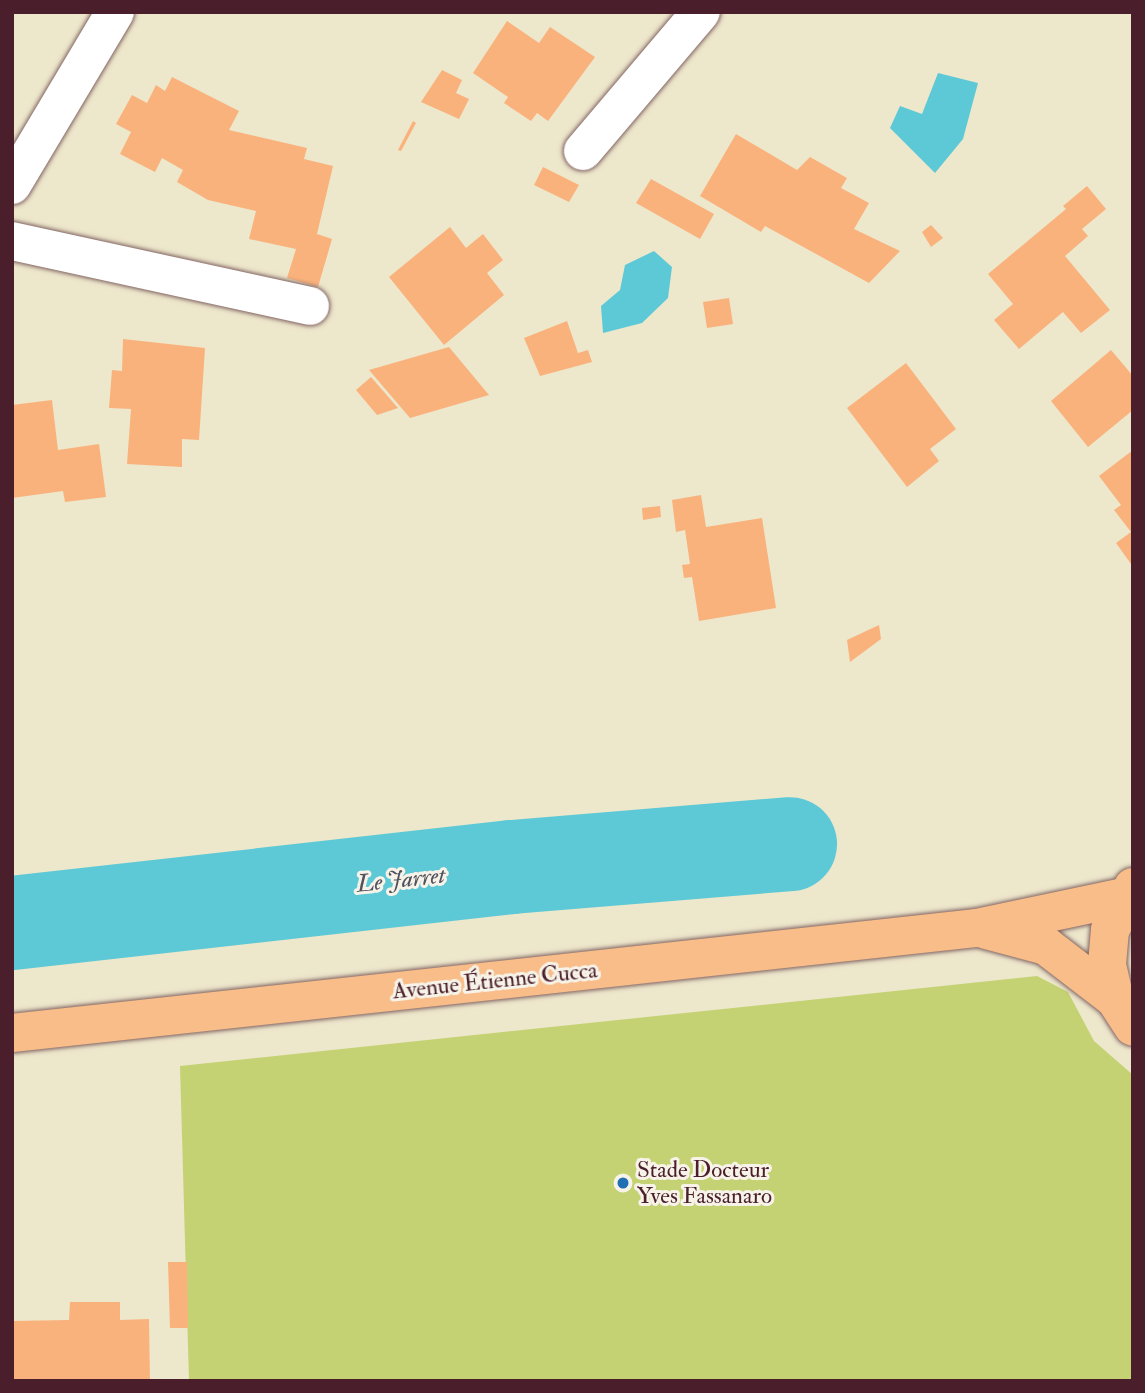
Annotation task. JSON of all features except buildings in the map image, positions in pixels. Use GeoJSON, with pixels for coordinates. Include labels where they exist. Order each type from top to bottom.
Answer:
{"type":"FeatureCollection","features":[{"type":"Feature","properties":{"kind":"main road","name":"Avenue Étienne Cucca"},"geometry":{"type":"LineString","coordinates":[[12,1033],[977,928],[1128,892]]}},
{"type":"Feature","properties":{"kind":"main road"},"geometry":{"type":"LineString","coordinates":[[1124,1013],[1107,965],[1109,942],[1128,892]]}},
{"type":"Feature","properties":{"kind":"main road"},"geometry":{"type":"LineString","coordinates":[[977,928],[1046,946],[1124,1013]]}},
{"type":"Feature","properties":{"kind":"street"},"geometry":{"type":"LineString","coordinates":[[12,185],[115,12]]}},
{"type":"Feature","properties":{"kind":"street"},"geometry":{"type":"LineString","coordinates":[[583,151],[701,12]]}},
{"type":"Feature","properties":{"kind":"street"},"geometry":{"type":"LineString","coordinates":[[12,241],[310,306]]}},
{"type":"Feature","properties":{"kind":"green space","name":"Stade Docteur Yves Fassanaro"},"geometry":{"type":"Polygon","coordinates":[[[1037,976],[1068,992],[1094,1041],[1133,1075],[1133,1381],[189,1381],[180,1066],[1037,976]]]}},
{"type":"Feature","properties":{"kind":"water"},"geometry":{"type":"Polygon","coordinates":[[[938,73],[978,83],[963,139],[935,173],[890,128],[900,106],[922,114],[938,73]]]}},
{"type":"Feature","properties":{"kind":"water"},"geometry":{"type":"Polygon","coordinates":[[[654,251],[672,267],[668,298],[642,323],[603,333],[601,306],[620,290],[625,265],[654,251]]]}},
{"type":"Feature","properties":{"kind":"waterway","name":"Le Jarret"},"geometry":{"type":"LineString","coordinates":[[12,923],[512,867],[790,844]]}},
{"type":"Feature","properties":{"kind":"place","name":"Stade Docteur Yves Fassanaro"},"geometry":{"type":"Point","coordinates":[623,1183]}}]}
